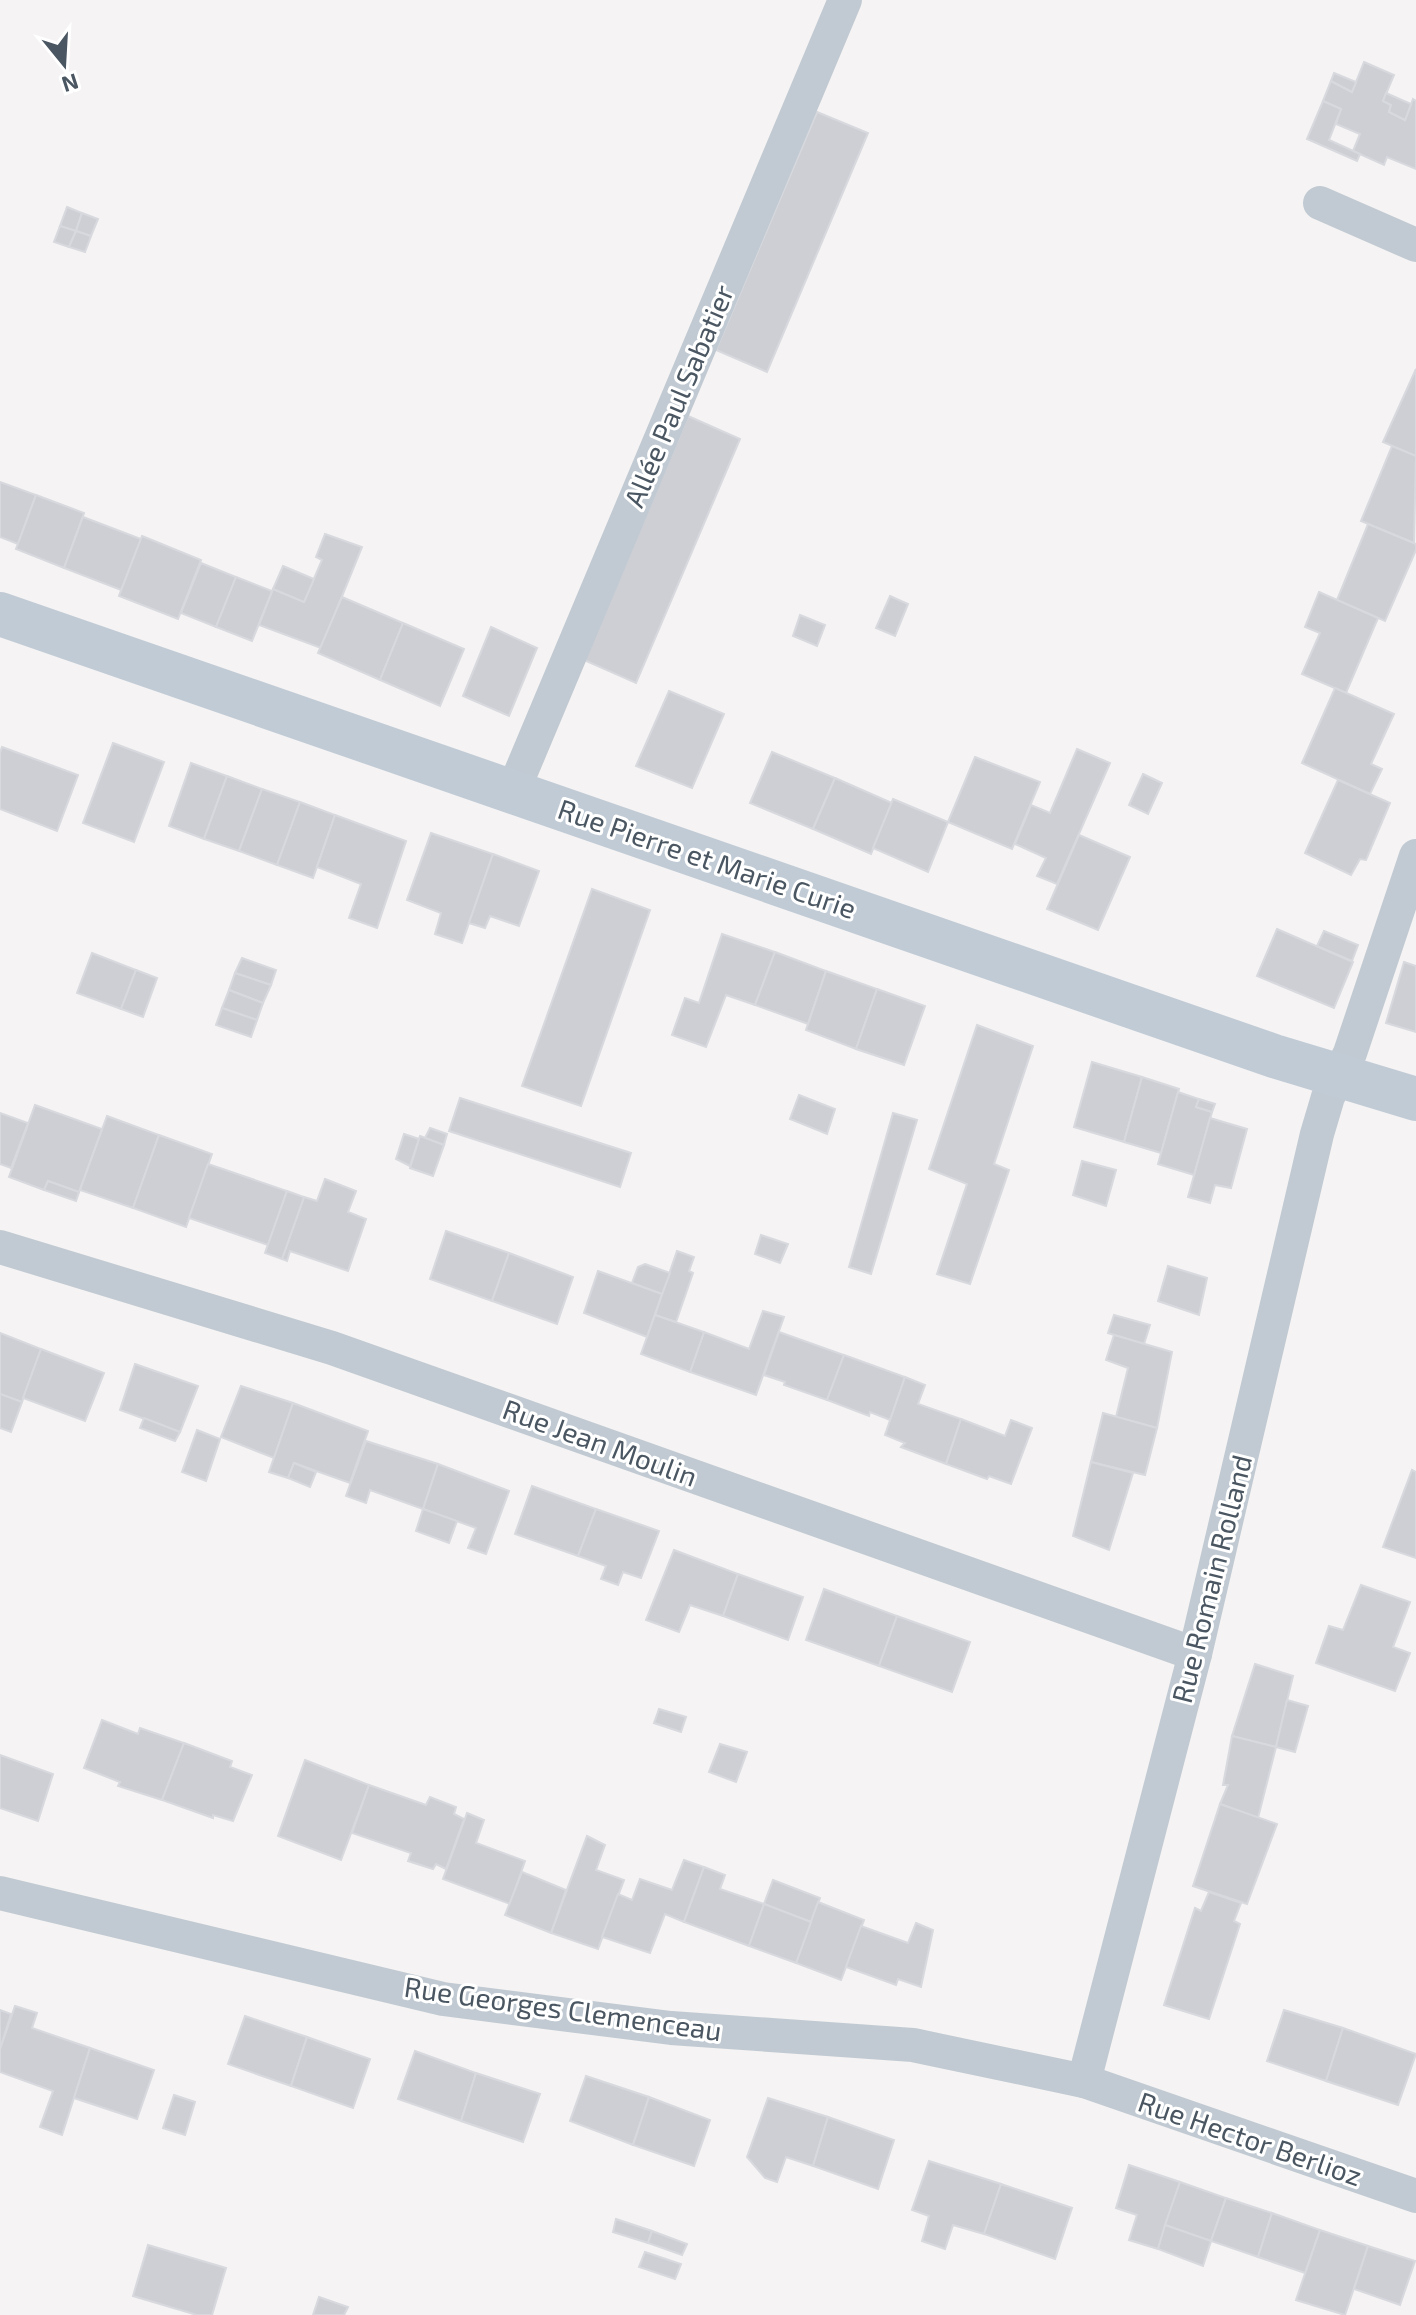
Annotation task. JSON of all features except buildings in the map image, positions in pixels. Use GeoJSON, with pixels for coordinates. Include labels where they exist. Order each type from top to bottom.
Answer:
{"type":"FeatureCollection","features":[{"type":"Feature","properties":{"kind":"street","name":"Allée Paul Sabatier"},"geometry":{"type":"LineString","coordinates":[[513,791],[845,0]]}},
{"type":"Feature","properties":{"kind":"street"},"geometry":{"type":"LineString","coordinates":[[1320,203],[1416,245]]}},
{"type":"Feature","properties":{"kind":"street","name":"Rue Pierre et Marie Curie"},"geometry":{"type":"LineString","coordinates":[[0,614],[1338,1077],[1416,1099]]}},
{"type":"Feature","properties":{"kind":"street","name":"Rue Romain Rolland"},"geometry":{"type":"LineString","coordinates":[[1084,2081],[1195,1654],[1317,1134],[1328,1097],[1350,1053],[1416,856]]}},
{"type":"Feature","properties":{"kind":"street","name":"Rue Jean Moulin"},"geometry":{"type":"LineString","coordinates":[[0,1247],[332,1348],[1195,1654]]}},
{"type":"Feature","properties":{"kind":"street","name":"Rue Georges Clemenceau"},"geometry":{"type":"LineString","coordinates":[[0,1893],[443,1999],[671,2028],[913,2045],[1084,2081]]}},
{"type":"Feature","properties":{"kind":"street","name":"Rue Hector Berlioz"},"geometry":{"type":"LineString","coordinates":[[1084,2081],[1416,2196]]}}]}
